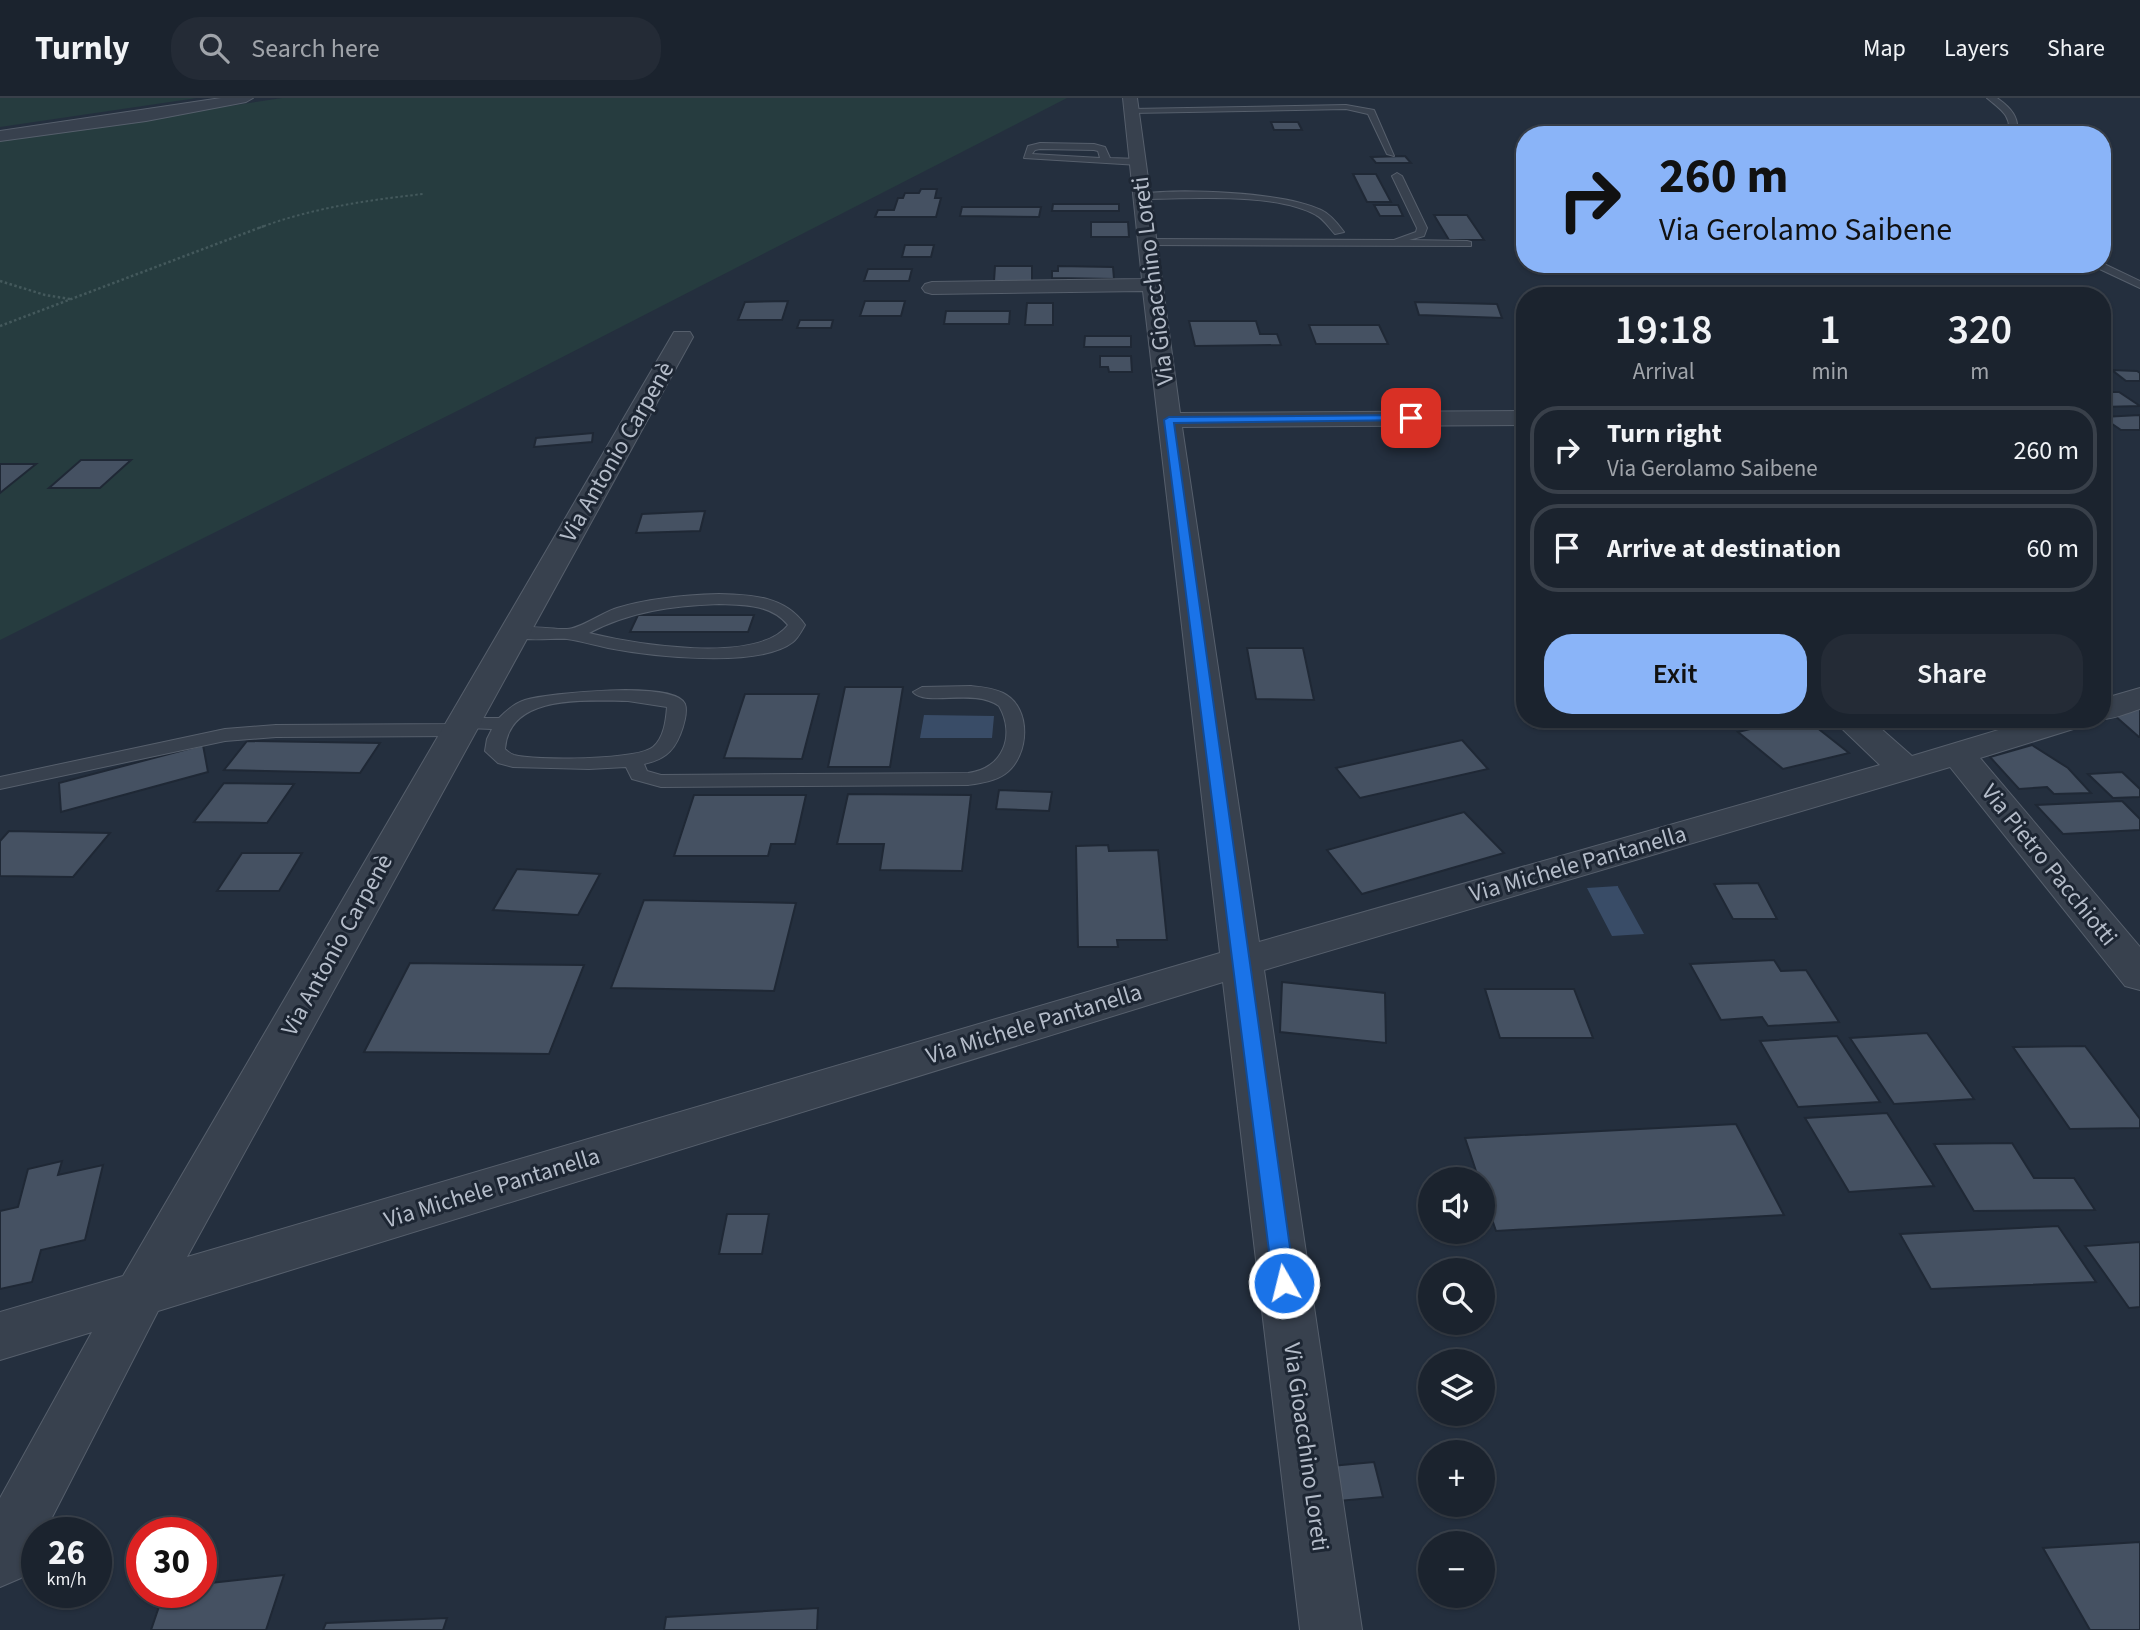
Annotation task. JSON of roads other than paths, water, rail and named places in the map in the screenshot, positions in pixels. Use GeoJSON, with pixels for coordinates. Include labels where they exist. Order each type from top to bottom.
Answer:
{"type":"FeatureCollection","features":[{"type":"Feature","properties":{"kind":"street"},"geometry":{"type":"LineString","coordinates":[[0,134],[223,98]]}},
{"type":"Feature","properties":{"kind":"street"},"geometry":{"type":"LineString","coordinates":[[0,134],[146,116],[246,98]]}},
{"type":"Feature","properties":{"kind":"street","name":"Via Gioacchino Loreti"},"geometry":{"type":"LineString","coordinates":[[1131,104],[1129,173],[1148,242],[1169,420],[1331,1630]]}},
{"type":"Feature","properties":{"kind":"street"},"geometry":{"type":"LineString","coordinates":[[932,288],[1153,285]]}},
{"type":"Feature","properties":{"kind":"street","name":"Via Antonio Carpenè"},"geometry":{"type":"LineString","coordinates":[[0,1557],[141,1294],[682,337]]}},
{"type":"Feature","properties":{"kind":"street"},"geometry":{"type":"LineString","coordinates":[[1169,420],[1516,418]]}},
{"type":"Feature","properties":{"kind":"street"},"geometry":{"type":"LineString","coordinates":[[2111,707],[2140,698]]}},
{"type":"Feature","properties":{"kind":"street"},"geometry":{"type":"LineString","coordinates":[[1859,728],[1906,770]]}},
{"type":"Feature","properties":{"kind":"street","name":"Via Michele Pantanella"},"geometry":{"type":"LineString","coordinates":[[0,1336],[1241,962],[1906,770],[2042,728]]}},
{"type":"Feature","properties":{"kind":"street","name":"Via Pietro Pacchiotti"},"geometry":{"type":"LineString","coordinates":[[1958,754],[2140,975]]}},
{"type":"Feature","properties":{"kind":"lane"},"geometry":{"type":"LineString","coordinates":[[1991,98],[2006,107],[2014,121],[2013,126]]}},
{"type":"Feature","properties":{"kind":"lane"},"geometry":{"type":"LineString","coordinates":[[1131,104],[1364,109],[1371,112],[1391,154]]}},
{"type":"Feature","properties":{"kind":"lane"},"geometry":{"type":"LineString","coordinates":[[1129,173],[1102,149],[1094,147],[1040,146],[1031,148],[1027,153],[1036,158],[1301,205],[1322,214],[1339,232]]}},
{"type":"Feature","properties":{"kind":"lane"},"geometry":{"type":"LineString","coordinates":[[1386,243],[1420,234],[1422,228],[1397,176]]}},
{"type":"Feature","properties":{"kind":"lane"},"geometry":{"type":"LineString","coordinates":[[1148,242],[1467,244]]}},
{"type":"Feature","properties":{"kind":"lane"},"geometry":{"type":"LineString","coordinates":[[2111,272],[2140,285]]}},
{"type":"Feature","properties":{"kind":"lane"},"geometry":{"type":"LineString","coordinates":[[513,634],[573,635],[636,647],[743,652],[785,641],[797,625],[787,612],[763,602],[721,599],[658,604],[626,611],[573,635]]}},
{"type":"Feature","properties":{"kind":"lane"},"geometry":{"type":"LineString","coordinates":[[633,762],[639,775],[661,780],[963,779],[986,776],[1005,764],[1013,748],[1014,719],[1008,704],[1001,698],[981,692],[922,692]]}},
{"type":"Feature","properties":{"kind":"lane"},"geometry":{"type":"LineString","coordinates":[[644,695],[672,700],[677,704],[677,713],[666,744],[659,753],[633,762],[524,762],[505,759],[495,751],[494,745],[504,724],[522,708],[552,699],[644,695]]}},
{"type":"Feature","properties":{"kind":"lane"},"geometry":{"type":"LineString","coordinates":[[0,783],[225,735],[504,724]]}},
{"type":"Feature","properties":{"kind":"water"},"geometry":{"type":"Polygon","coordinates":[[[924,715],[994,716],[992,738],[920,738],[924,715]]]}},
{"type":"Feature","properties":{"kind":"water"},"geometry":{"type":"Polygon","coordinates":[[[1618,886],[1644,934],[1612,936],[1587,888],[1618,886]]]}}]}
